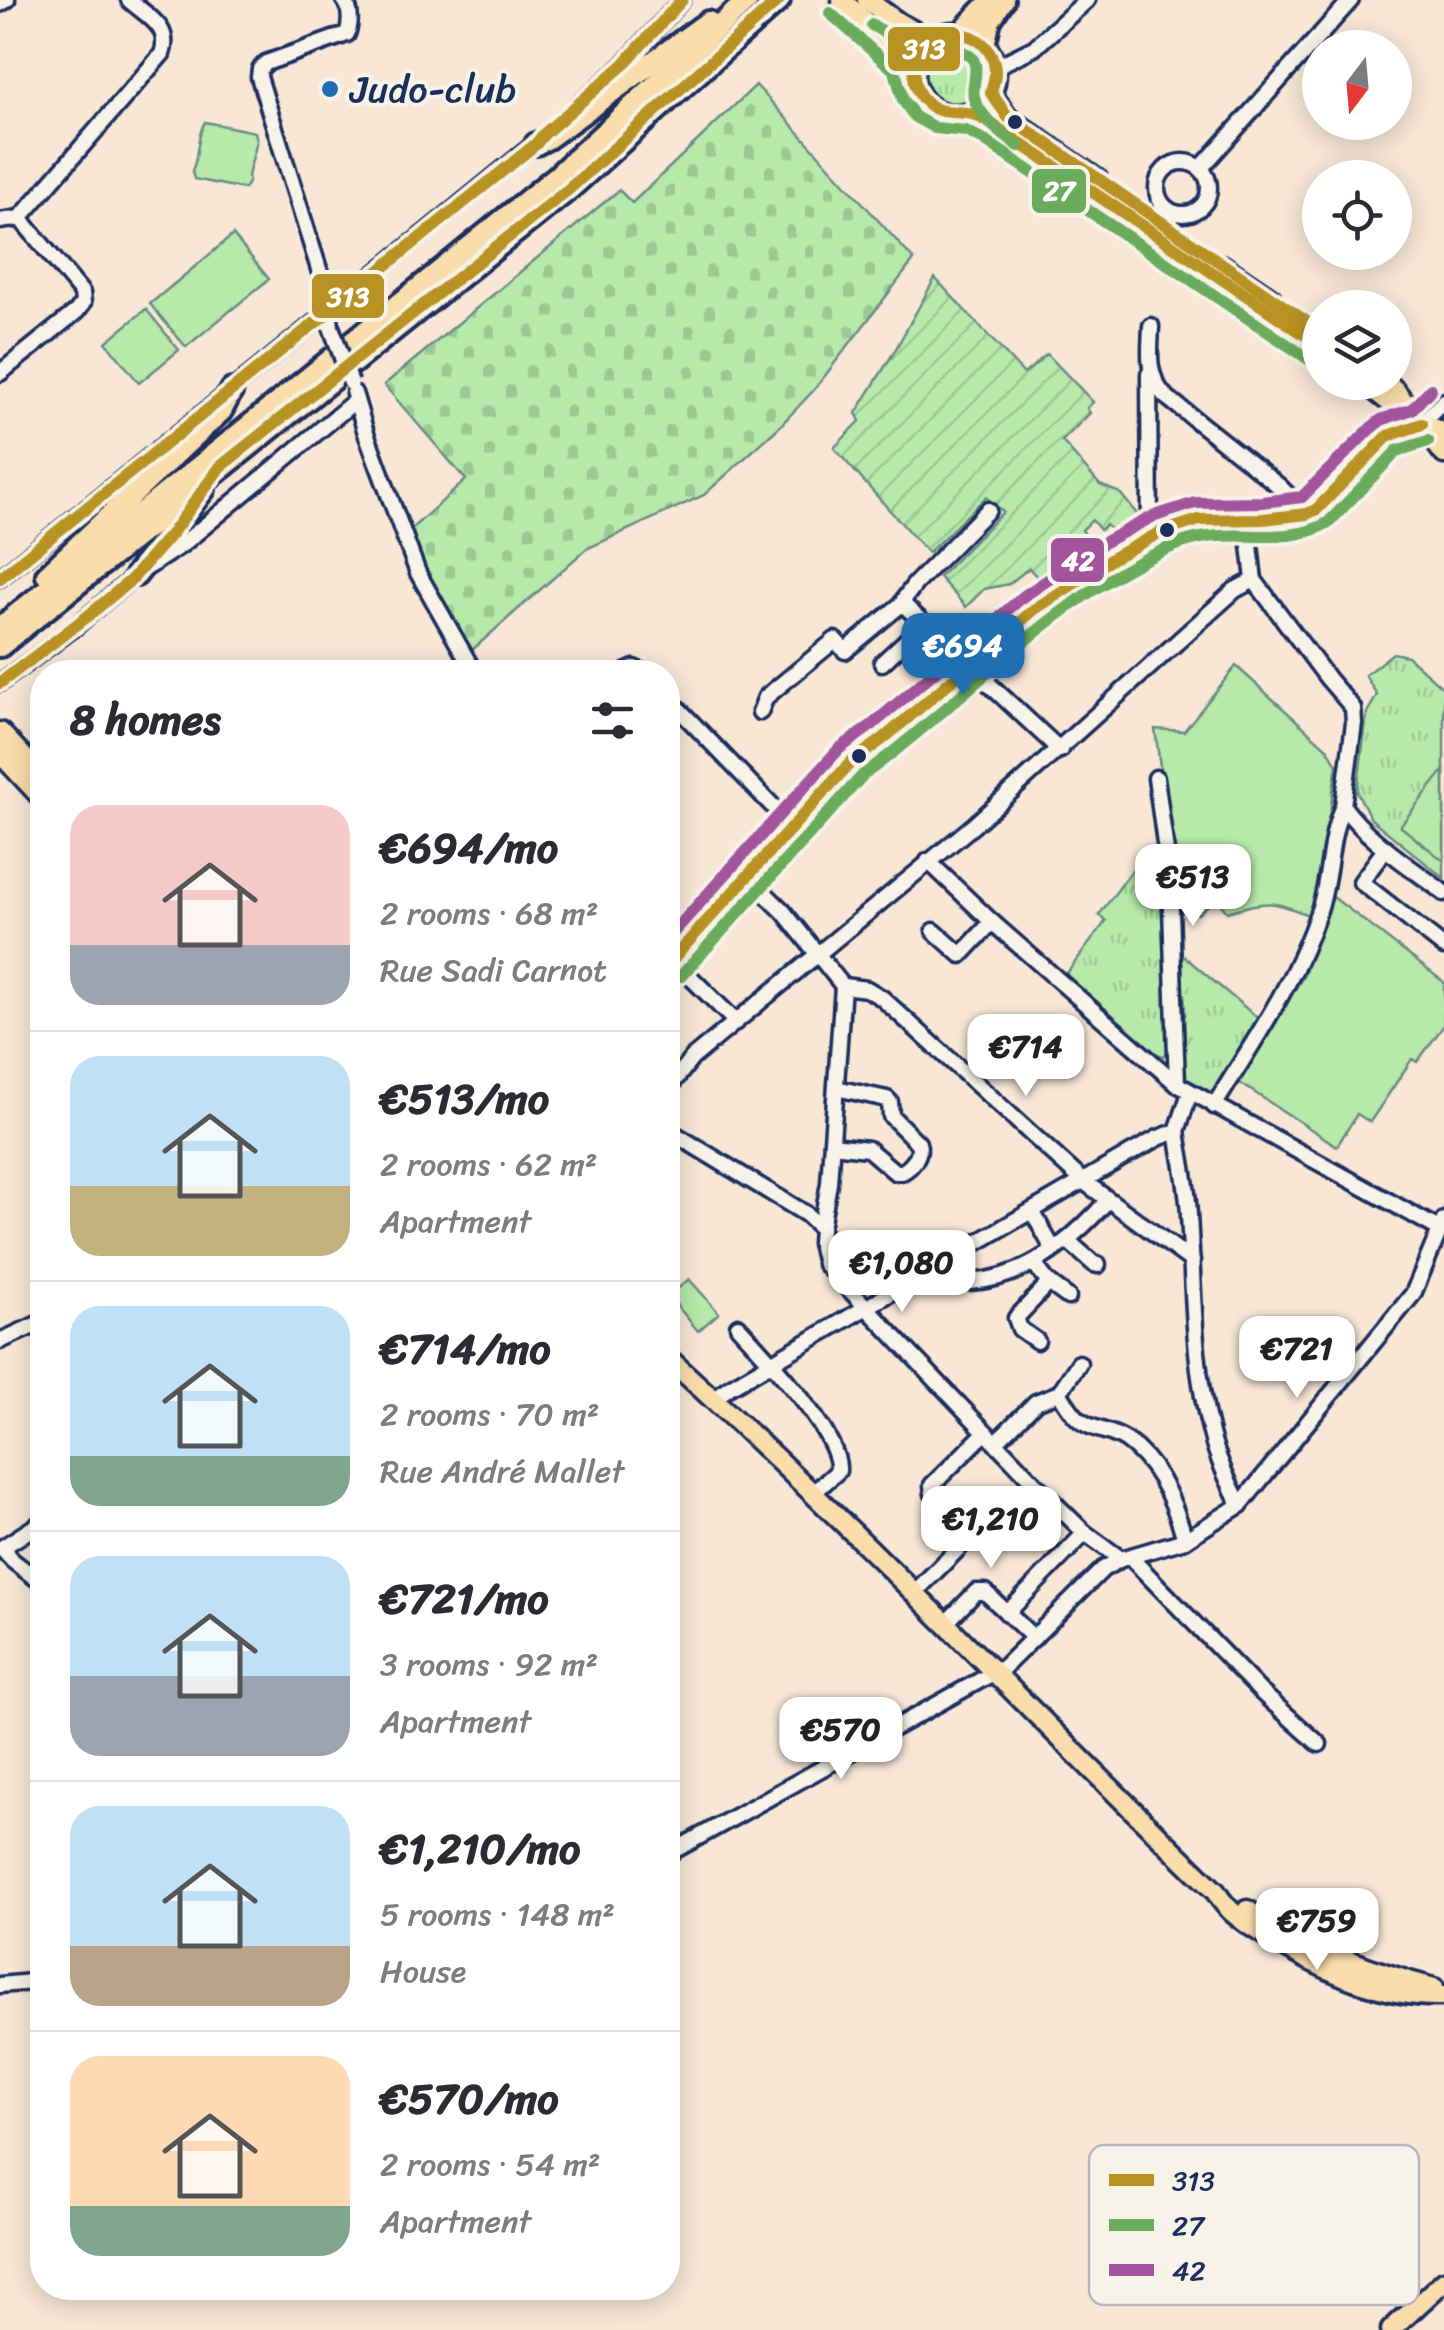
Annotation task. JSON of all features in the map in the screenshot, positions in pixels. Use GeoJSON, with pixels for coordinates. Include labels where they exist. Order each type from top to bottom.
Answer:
{"type":"FeatureCollection","features":[{"type":"Feature","properties":{"kind":"highway"},"geometry":{"type":"LineString","coordinates":[[536,144],[738,0]]}},
{"type":"Feature","properties":{"kind":"highway"},"geometry":{"type":"LineString","coordinates":[[3,625],[556,178],[748,0]]}},
{"type":"Feature","properties":{"kind":"highway"},"geometry":{"type":"LineString","coordinates":[[0,646],[570,189],[779,0]]}},
{"type":"Feature","properties":{"kind":"highway"},"geometry":{"type":"LineString","coordinates":[[961,33],[992,0]]}},
{"type":"Feature","properties":{"kind":"highway"},"geometry":{"type":"LineString","coordinates":[[984,45],[990,20],[1003,0]]}},
{"type":"Feature","properties":{"kind":"highway"},"geometry":{"type":"LineString","coordinates":[[3,625],[53,568],[220,410],[232,390]]}},
{"type":"Feature","properties":{"kind":"highway"},"geometry":{"type":"LineString","coordinates":[[136,575],[220,468]]}},
{"type":"Feature","properties":{"kind":"main road"},"geometry":{"type":"LineString","coordinates":[[842,0],[914,67]]}},
{"type":"Feature","properties":{"kind":"main road"},"geometry":{"type":"LineString","coordinates":[[867,0],[899,24],[930,40]]}},
{"type":"Feature","properties":{"kind":"main road"},"geometry":{"type":"LineString","coordinates":[[945,33],[961,33],[974,37],[992,55],[995,80],[991,93],[978,107],[966,112],[942,112],[928,104],[918,91],[914,67],[919,52],[930,40],[945,33]]}},
{"type":"Feature","properties":{"kind":"main road"},"geometry":{"type":"LineString","coordinates":[[991,93],[1008,117],[1302,319]]}},
{"type":"Feature","properties":{"kind":"main road"},"geometry":{"type":"LineString","coordinates":[[966,112],[1015,138],[1302,333]]}},
{"type":"Feature","properties":{"kind":"main road"},"geometry":{"type":"LineString","coordinates":[[1386,400],[1444,433]]}},
{"type":"Feature","properties":{"kind":"main road"},"geometry":{"type":"LineString","coordinates":[[1403,400],[1444,454]]}},
{"type":"Feature","properties":{"kind":"main road"},"geometry":{"type":"LineString","coordinates":[[0,732],[30,763]]}},
{"type":"Feature","properties":{"kind":"main road"},"geometry":{"type":"LineString","coordinates":[[0,753],[30,785]]}},
{"type":"Feature","properties":{"kind":"main road"},"geometry":{"type":"LineString","coordinates":[[680,1369],[1216,1892],[1342,1976],[1424,1997],[1444,1994]]}},
{"type":"Feature","properties":{"kind":"main road"},"geometry":{"type":"LineString","coordinates":[[1419,2304],[1444,2281]]}},
{"type":"Feature","properties":{"kind":"main road"},"geometry":{"type":"LineString","coordinates":[[1391,2330],[1418,2305]]}},
{"type":"Feature","properties":{"kind":"street"},"geometry":{"type":"LineString","coordinates":[[0,4],[7,0]]}},
{"type":"Feature","properties":{"kind":"street"},"geometry":{"type":"LineString","coordinates":[[0,222],[20,218],[162,54],[167,42],[163,30],[128,0]]}},
{"type":"Feature","properties":{"kind":"street"},"geometry":{"type":"LineString","coordinates":[[344,0],[348,34],[266,64],[259,77],[356,400],[418,573],[467,660]]}},
{"type":"Feature","properties":{"kind":"street"},"geometry":{"type":"LineString","coordinates":[[0,578],[536,144],[623,65],[682,0]]}},
{"type":"Feature","properties":{"kind":"street"},"geometry":{"type":"LineString","coordinates":[[995,67],[1034,48],[1087,0]]}},
{"type":"Feature","properties":{"kind":"street"},"geometry":{"type":"LineString","coordinates":[[1200,168],[1350,0]]}},
{"type":"Feature","properties":{"kind":"street"},"geometry":{"type":"LineString","coordinates":[[0,373],[77,312],[83,303],[82,293],[20,218]]}},
{"type":"Feature","properties":{"kind":"street"},"geometry":{"type":"LineString","coordinates":[[1150,538],[1152,326]]}},
{"type":"Feature","properties":{"kind":"street"},"geometry":{"type":"LineString","coordinates":[[1150,369],[1154,384],[1164,394],[1279,486],[1307,514]]}},
{"type":"Feature","properties":{"kind":"street"},"geometry":{"type":"LineString","coordinates":[[31,660],[136,575],[183,544],[356,400]]}},
{"type":"Feature","properties":{"kind":"street"},"geometry":{"type":"LineString","coordinates":[[680,947],[851,762],[1035,609],[1112,558],[1150,538],[1199,520],[1307,514],[1388,436],[1422,424],[1444,400]]}},
{"type":"Feature","properties":{"kind":"street"},"geometry":{"type":"LineString","coordinates":[[988,510],[915,584],[904,598],[905,606],[1060,750]]}},
{"type":"Feature","properties":{"kind":"street"},"geometry":{"type":"LineString","coordinates":[[1214,1106],[1299,964],[1321,906],[1354,723],[1353,708],[1254,580],[1247,520]]}},
{"type":"Feature","properties":{"kind":"street"},"geometry":{"type":"LineString","coordinates":[[680,1074],[735,1021],[974,825],[1235,590],[1254,580]]}},
{"type":"Feature","properties":{"kind":"street"},"geometry":{"type":"LineString","coordinates":[[760,712],[766,698],[834,640],[845,651],[904,602]]}},
{"type":"Feature","properties":{"kind":"street"},"geometry":{"type":"LineString","coordinates":[[882,663],[924,624]]}},
{"type":"Feature","properties":{"kind":"street"},"geometry":{"type":"LineString","coordinates":[[0,683],[30,661]]}},
{"type":"Feature","properties":{"kind":"street"},"geometry":{"type":"LineString","coordinates":[[680,710],[792,826]]}},
{"type":"Feature","properties":{"kind":"street"},"geometry":{"type":"LineString","coordinates":[[1156,778],[1170,880],[1177,1084]]}},
{"type":"Feature","properties":{"kind":"street"},"geometry":{"type":"LineString","coordinates":[[1342,806],[1353,820],[1444,893]]}},
{"type":"Feature","properties":{"kind":"street"},"geometry":{"type":"LineString","coordinates":[[1386,848],[1360,882],[1444,947]]}},
{"type":"Feature","properties":{"kind":"street"},"geometry":{"type":"LineString","coordinates":[[680,1847],[994,1673],[1103,1569],[1185,1540],[1240,1505],[1413,1294],[1442,1224],[1177,1084],[928,861]]}},
{"type":"Feature","properties":{"kind":"street"},"geometry":{"type":"LineString","coordinates":[[746,876],[783,911],[844,986],[866,989],[882,998],[1083,1181],[1192,1261]]}},
{"type":"Feature","properties":{"kind":"street"},"geometry":{"type":"LineString","coordinates":[[934,931],[961,955],[992,922]]}},
{"type":"Feature","properties":{"kind":"street"},"geometry":{"type":"LineString","coordinates":[[680,969],[735,1021]]}},
{"type":"Feature","properties":{"kind":"street"},"geometry":{"type":"LineString","coordinates":[[844,986],[832,1145],[821,1228],[825,1264],[1038,1488],[1085,1533],[1126,1559],[1319,1744]]}},
{"type":"Feature","properties":{"kind":"street"},"geometry":{"type":"LineString","coordinates":[[832,1145],[868,1149],[895,1172],[902,1172],[920,1148],[891,1114],[890,1102],[836,1088]]}},
{"type":"Feature","properties":{"kind":"street"},"geometry":{"type":"LineString","coordinates":[[1190,1093],[1176,1131],[1189,1210],[1201,1385],[1223,1471],[1240,1505]]}},
{"type":"Feature","properties":{"kind":"street"},"geometry":{"type":"LineString","coordinates":[[714,1400],[728,1388],[1083,1181],[1176,1131]]}},
{"type":"Feature","properties":{"kind":"street"},"geometry":{"type":"LineString","coordinates":[[680,1135],[806,1214],[821,1228]]}},
{"type":"Feature","properties":{"kind":"street"},"geometry":{"type":"LineString","coordinates":[[952,1258],[970,1282],[992,1280],[1034,1264],[1068,1242],[1108,1200]]}},
{"type":"Feature","properties":{"kind":"street"},"geometry":{"type":"LineString","coordinates":[[1032,1211],[1053,1249]]}},
{"type":"Feature","properties":{"kind":"street"},"geometry":{"type":"LineString","coordinates":[[1068,1242],[1098,1265]]}},
{"type":"Feature","properties":{"kind":"street"},"geometry":{"type":"LineString","coordinates":[[1034,1264],[1049,1283],[1068,1296]]}},
{"type":"Feature","properties":{"kind":"street"},"geometry":{"type":"LineString","coordinates":[[1037,1341],[1020,1329],[1016,1318],[1049,1283]]}},
{"type":"Feature","properties":{"kind":"street"},"geometry":{"type":"LineString","coordinates":[[738,1326],[812,1413],[838,1462],[838,1471],[812,1494]]}},
{"type":"Feature","properties":{"kind":"street"},"geometry":{"type":"LineString","coordinates":[[0,1341],[30,1327]]}},
{"type":"Feature","properties":{"kind":"street"},"geometry":{"type":"LineString","coordinates":[[973,1538],[932,1494],[932,1485],[1036,1402],[1059,1393],[1080,1362]]}},
{"type":"Feature","properties":{"kind":"street"},"geometry":{"type":"LineString","coordinates":[[1059,1393],[1082,1422],[1109,1430],[1146,1459],[1170,1496],[1185,1540]]}},
{"type":"Feature","properties":{"kind":"street"},"geometry":{"type":"LineString","coordinates":[[914,1594],[968,1538],[982,1538],[1038,1488]]}},
{"type":"Feature","properties":{"kind":"street"},"geometry":{"type":"LineString","coordinates":[[30,1529],[0,1548],[30,1574]]}},
{"type":"Feature","properties":{"kind":"street"},"geometry":{"type":"LineString","coordinates":[[1007,1613],[1085,1533]]}},
{"type":"Feature","properties":{"kind":"street"},"geometry":{"type":"LineString","coordinates":[[945,1624],[976,1592],[985,1592],[1034,1638]]}},
{"type":"Feature","properties":{"kind":"street"},"geometry":{"type":"LineString","coordinates":[[0,1985],[30,1982]]}},
{"type":"Feature","properties":{"kind":"green space"},"geometry":{"type":"Polygon","coordinates":[[[954,40],[967,42],[977,50],[985,60],[985,86],[977,96],[967,104],[954,106],[941,104],[931,96],[923,86],[921,73],[923,60],[931,50],[941,42],[954,40]]]}},
{"type":"Feature","properties":{"kind":"green space"},"geometry":{"type":"Polygon","coordinates":[[[756,85],[914,260],[814,390],[704,495],[586,549],[470,652],[423,567],[410,530],[466,480],[384,385],[619,190],[632,203],[756,85]]]}},
{"type":"Feature","properties":{"kind":"green space"},"geometry":{"type":"Polygon","coordinates":[[[205,122],[255,132],[257,141],[244,189],[194,179],[192,171],[205,122]]]}},
{"type":"Feature","properties":{"kind":"green space"},"geometry":{"type":"Polygon","coordinates":[[[233,235],[269,279],[186,347],[150,304],[233,235]]]}},
{"type":"Feature","properties":{"kind":"green space"},"geometry":{"type":"Polygon","coordinates":[[[935,278],[1024,374],[1047,354],[1093,402],[1087,408],[1090,413],[1062,441],[1100,485],[1120,493],[1140,518],[1115,534],[1106,525],[1100,530],[1092,520],[1082,530],[1097,553],[1046,587],[1029,568],[1009,584],[984,589],[966,607],[939,577],[1003,512],[986,497],[928,553],[834,448],[860,421],[856,413],[935,278]]]}},
{"type":"Feature","properties":{"kind":"green space"},"geometry":{"type":"Polygon","coordinates":[[[146,309],[179,350],[139,383],[106,342],[146,309]]]}},
{"type":"Feature","properties":{"kind":"green space"},"geometry":{"type":"Polygon","coordinates":[[[1393,653],[1407,656],[1444,689],[1444,878],[1371,819],[1357,792],[1367,713],[1377,695],[1365,675],[1393,653]]]}},
{"type":"Feature","properties":{"kind":"green space"},"geometry":{"type":"Polygon","coordinates":[[[1236,666],[1328,749],[1337,765],[1311,916],[1270,904],[1227,912],[1215,897],[1198,914],[1191,906],[1181,913],[1177,908],[1155,729],[1184,731],[1236,666]]]}},
{"type":"Feature","properties":{"kind":"green space"},"geometry":{"type":"Polygon","coordinates":[[[1444,770],[1444,861],[1400,826],[1444,770]]]}},
{"type":"Feature","properties":{"kind":"green space"},"geometry":{"type":"Polygon","coordinates":[[[1147,851],[1162,864],[1169,978],[1165,980],[1165,1007],[1170,1010],[1171,1052],[1163,1056],[1148,1051],[1064,977],[1106,921],[1099,915],[1136,865],[1143,870],[1149,863],[1142,857],[1147,851]]]}},
{"type":"Feature","properties":{"kind":"green space"},"geometry":{"type":"Polygon","coordinates":[[[1333,897],[1444,982],[1444,1025],[1417,1062],[1412,1059],[1370,1122],[1357,1114],[1337,1146],[1235,1080],[1303,977],[1333,897]]]}},
{"type":"Feature","properties":{"kind":"green space"},"geometry":{"type":"Polygon","coordinates":[[[1179,952],[1260,1020],[1212,1096],[1188,1084],[1184,1076],[1181,1017],[1185,1015],[1179,952]]]}},
{"type":"Feature","properties":{"kind":"green space"},"geometry":{"type":"Polygon","coordinates":[[[689,1279],[719,1313],[698,1331],[680,1309],[680,1287],[689,1279]]]}},
{"type":"Feature","properties":{"kind":"transit line","name":"313"},"geometry":{"type":"LineString","coordinates":[[0,578],[536,144],[623,65],[682,0]]}},
{"type":"Feature","properties":{"kind":"transit line","name":"313"},"geometry":{"type":"LineString","coordinates":[[30,660],[132,579],[172,533],[220,467],[569,189],[779,0]]}},
{"type":"Feature","properties":{"kind":"transit line","name":"27"},"geometry":{"type":"LineString","coordinates":[[830,13],[895,71],[903,100],[915,117],[935,128],[966,131],[984,140],[1302,355]]}},
{"type":"Feature","properties":{"kind":"transit line","name":"27"},"geometry":{"type":"LineString","coordinates":[[872,25],[925,57],[953,51],[970,56],[975,67],[975,101],[983,115],[1019,146]]}},
{"type":"Feature","properties":{"kind":"transit line","name":"313"},"geometry":{"type":"LineString","coordinates":[[1302,319],[1008,117],[991,93],[995,70],[991,55],[971,36],[943,35],[921,52],[915,82],[920,96],[932,107],[972,114],[993,125],[1302,333]]}},
{"type":"Feature","properties":{"kind":"transit line","name":"42"},"geometry":{"type":"LineString","coordinates":[[680,925],[839,749],[1024,596],[1103,543],[1152,517],[1195,503],[1302,497],[1371,428],[1381,420],[1412,409],[1431,389]]}},
{"type":"Feature","properties":{"kind":"transit line","name":"313"},"geometry":{"type":"LineString","coordinates":[[680,951],[851,762],[1035,609],[1159,533],[1199,520],[1307,514],[1317,509],[1388,436],[1422,424]]}},
{"type":"Feature","properties":{"kind":"transit line","name":"27"},"geometry":{"type":"LineString","coordinates":[[681,976],[863,775],[1082,597],[1122,572],[1187,541],[1217,536],[1282,536],[1314,529],[1329,522],[1397,451],[1428,441]]}},
{"type":"Feature","properties":{"kind":"transit line","name":"313"},"geometry":{"type":"LineString","coordinates":[[0,683],[30,660]]}},
{"type":"Feature","properties":{"kind":"place","name":"Judo-club"},"geometry":{"type":"Point","coordinates":[330,89]}}]}
